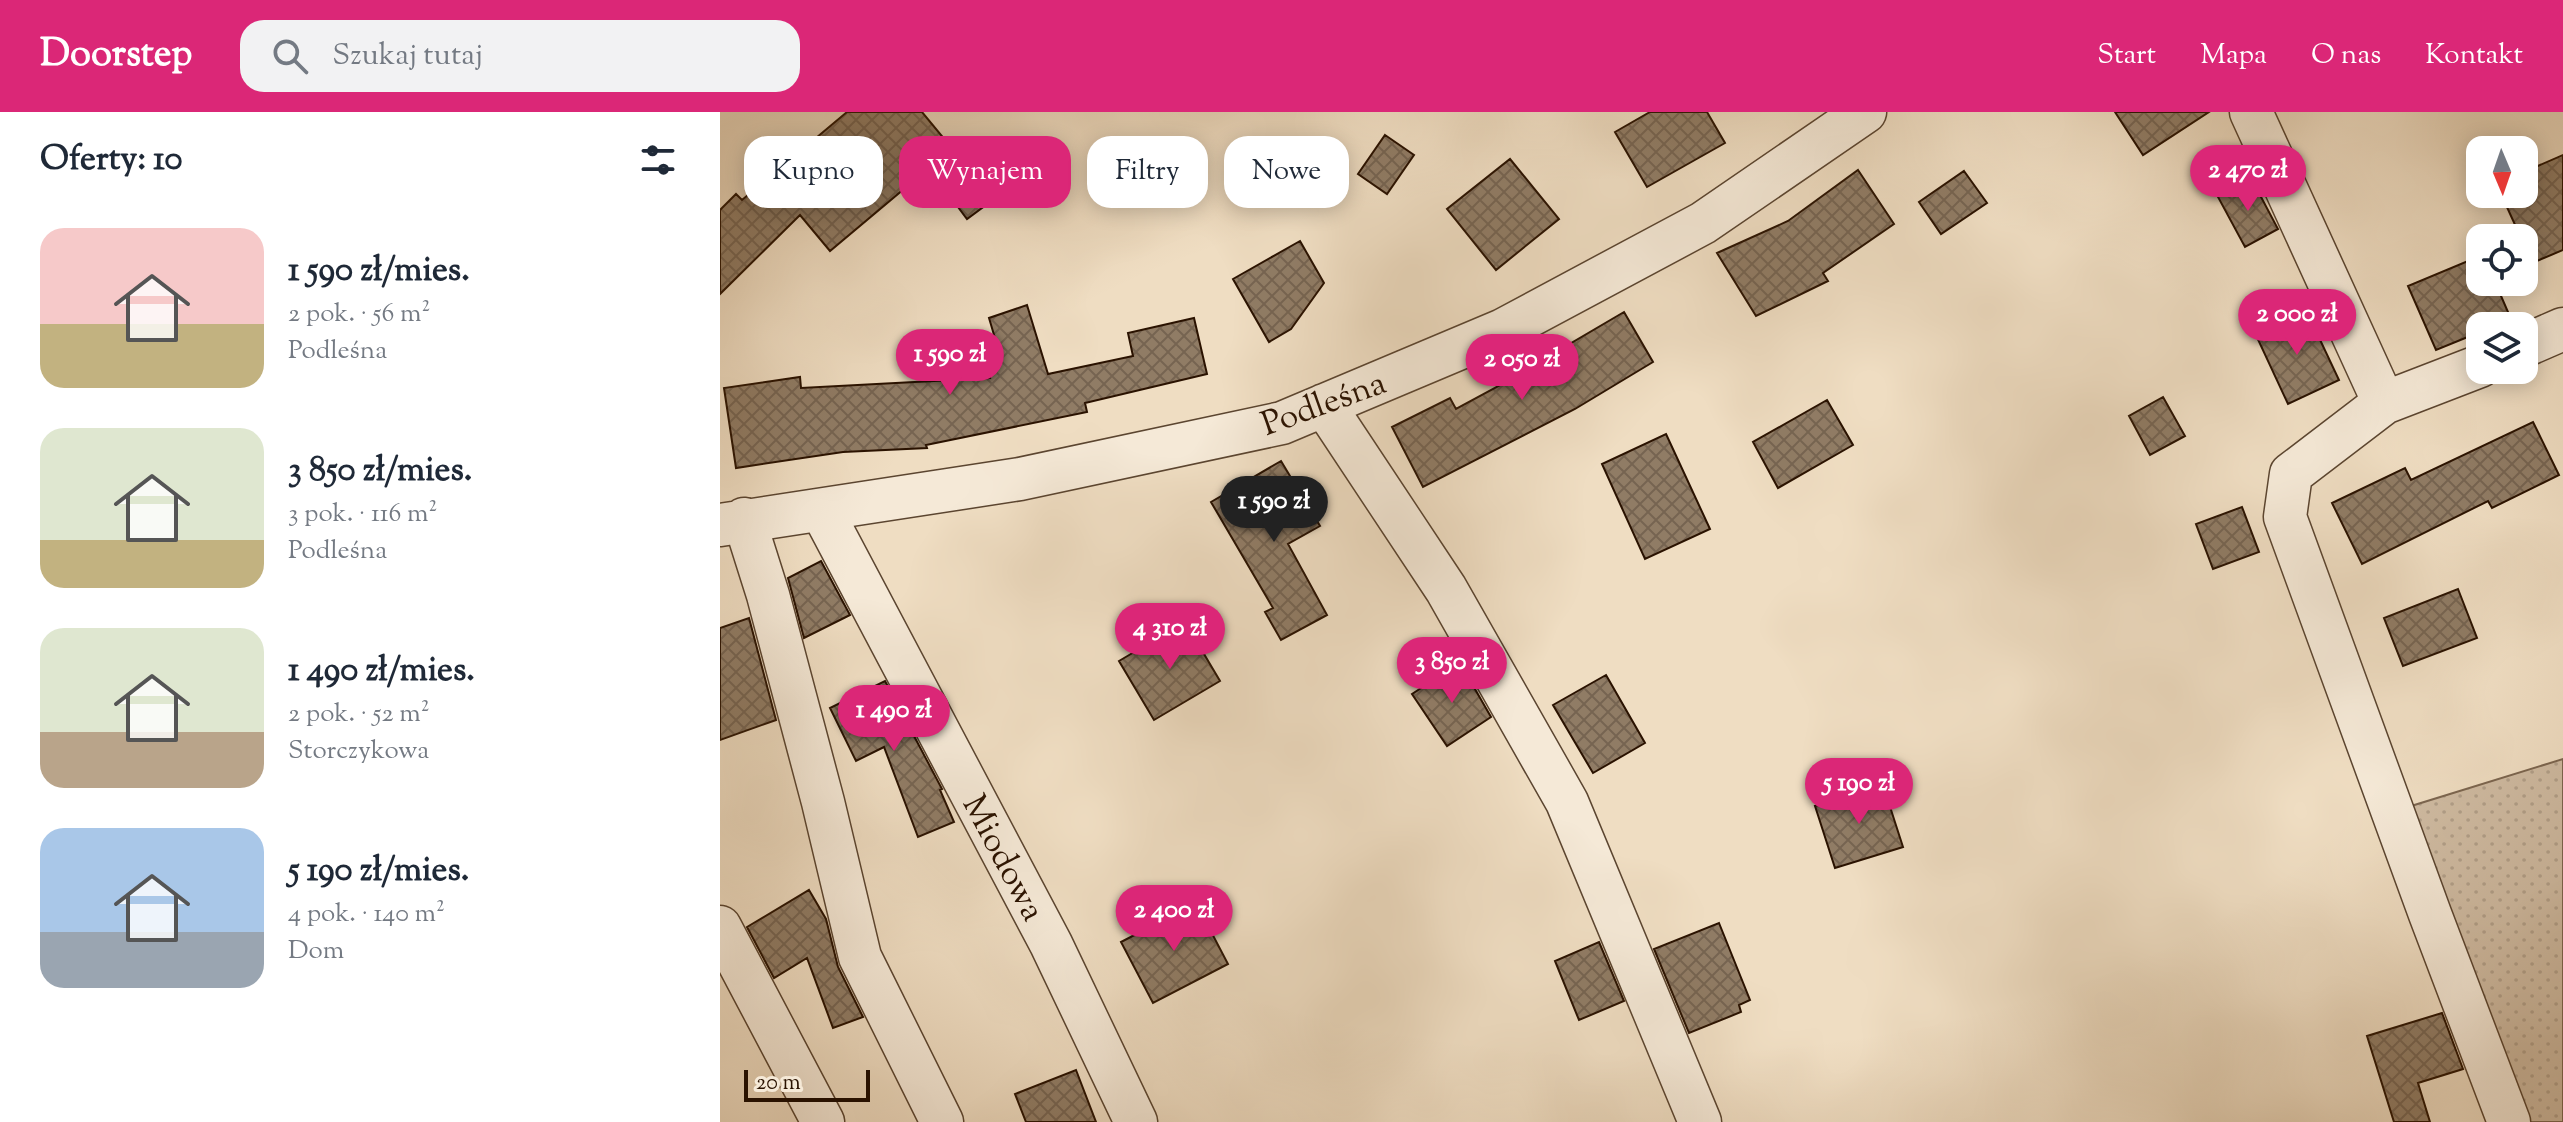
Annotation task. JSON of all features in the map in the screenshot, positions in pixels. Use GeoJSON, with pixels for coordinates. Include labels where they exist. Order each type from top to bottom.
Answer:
{"type":"FeatureCollection","features":[{"type":"Feature","properties":{"kind":"street","name":"Podleśna"},"geometry":{"type":"LineString","coordinates":[[732,522],[822,511],[1036,476],[1282,423],[1503,330],[1703,223],[1865,112]]}},
{"type":"Feature","properties":{"kind":"street"},"geometry":{"type":"LineString","coordinates":[[2251,112],[2384,403]]}},
{"type":"Feature","properties":{"kind":"street"},"geometry":{"type":"LineString","coordinates":[[2538,340],[2563,329]]}},
{"type":"Feature","properties":{"kind":"street"},"geometry":{"type":"LineString","coordinates":[[2466,371],[2384,403],[2291,474],[2285,517],[2509,1122]]}},
{"type":"Feature","properties":{"kind":"street"},"geometry":{"type":"LineString","coordinates":[[1324,405],[1446,589],[1567,802],[1700,1122]]}},
{"type":"Feature","properties":{"kind":"street","name":"Miodowa"},"geometry":{"type":"LineString","coordinates":[[822,511],[1051,944],[1136,1122]]}},
{"type":"Feature","properties":{"kind":"street"},"geometry":{"type":"LineString","coordinates":[[732,522],[768,595],[860,957],[942,1122]]}},
{"type":"Feature","properties":{"kind":"street"},"geometry":{"type":"LineString","coordinates":[[720,927],[823,1122]]}},
{"type":"Feature","properties":{"kind":"shaded area"},"geometry":{"type":"Polygon","coordinates":[[[2563,759],[2563,1122],[2523,1122],[2408,807],[2563,759]]]}},
{"type":"Feature","properties":{"kind":"building"},"geometry":{"type":"Polygon","coordinates":[[[847,112],[922,112],[942,136],[899,136],[899,193],[883,207],[883,136],[818,136],[847,112]]]}},
{"type":"Feature","properties":{"kind":"building"},"geometry":{"type":"Polygon","coordinates":[[[1650,112],[1707,112],[1725,143],[1647,187],[1615,132],[1650,112]]]}},
{"type":"Feature","properties":{"kind":"building"},"geometry":{"type":"Polygon","coordinates":[[[2115,112],[2209,112],[2143,155],[2115,112]]]}},
{"type":"Feature","properties":{"kind":"building"},"geometry":{"type":"Polygon","coordinates":[[[1385,135],[1414,155],[1387,194],[1358,174],[1385,135]]]}},
{"type":"Feature","properties":{"kind":"building"},"geometry":{"type":"Polygon","coordinates":[[[2563,155],[2563,250],[2538,260],[2538,224],[2515,224],[2507,208],[2538,208],[2538,166],[2563,155]]]}},
{"type":"Feature","properties":{"kind":"building"},"geometry":{"type":"Polygon","coordinates":[[[1510,159],[1559,219],[1496,270],[1447,209],[1510,159]]]}},
{"type":"Feature","properties":{"kind":"building"},"geometry":{"type":"Polygon","coordinates":[[[1858,170],[1894,224],[1823,273],[1828,281],[1756,316],[1717,253],[1788,221],[1858,170]]]}},
{"type":"Feature","properties":{"kind":"building"},"geometry":{"type":"Polygon","coordinates":[[[1964,171],[1987,203],[1941,234],[1919,202],[1964,171]]]}},
{"type":"Feature","properties":{"kind":"building"},"geometry":{"type":"Polygon","coordinates":[[[2251,178],[2278,229],[2245,247],[2218,197],[2251,178]]]}},
{"type":"Feature","properties":{"kind":"building"},"geometry":{"type":"Polygon","coordinates":[[[736,194],[742,200],[744,198],[744,208],[881,208],[830,251],[800,215],[720,294],[720,210],[736,194]]]}},
{"type":"Feature","properties":{"kind":"building"},"geometry":{"type":"Polygon","coordinates":[[[959,208],[982,208],[967,219],[959,208]]]}},
{"type":"Feature","properties":{"kind":"building"},"geometry":{"type":"Polygon","coordinates":[[[1300,241],[1324,283],[1291,329],[1269,342],[1233,279],[1300,241]]]}},
{"type":"Feature","properties":{"kind":"building"},"geometry":{"type":"Polygon","coordinates":[[[2466,262],[2466,296],[2501,296],[2508,312],[2466,312],[2466,338],[2436,350],[2408,286],[2466,262]]]}},
{"type":"Feature","properties":{"kind":"building"},"geometry":{"type":"Polygon","coordinates":[[[1027,305],[1048,374],[1133,356],[1128,333],[1194,318],[1207,374],[1085,403],[1087,412],[926,445],[927,448],[843,452],[736,468],[724,388],[800,377],[801,388],[990,378],[981,350],[997,345],[989,318],[1027,305]]]}},
{"type":"Feature","properties":{"kind":"building"},"geometry":{"type":"Polygon","coordinates":[[[2306,310],[2339,380],[2288,404],[2255,333],[2306,310]]]}},
{"type":"Feature","properties":{"kind":"building"},"geometry":{"type":"Polygon","coordinates":[[[1624,312],[1653,362],[1575,409],[1423,487],[1392,427],[1450,398],[1456,409],[1552,357],[1624,312]]]}},
{"type":"Feature","properties":{"kind":"building"},"geometry":{"type":"Polygon","coordinates":[[[2163,397],[2185,436],[2150,455],[2129,416],[2163,397]]]}},
{"type":"Feature","properties":{"kind":"building"},"geometry":{"type":"Polygon","coordinates":[[[1827,400],[1853,445],[1778,488],[1753,442],[1827,400]]]}},
{"type":"Feature","properties":{"kind":"building"},"geometry":{"type":"Polygon","coordinates":[[[2533,422],[2559,475],[2492,508],[2488,501],[2362,564],[2332,503],[2405,468],[2411,480],[2533,422]]]}},
{"type":"Feature","properties":{"kind":"building"},"geometry":{"type":"Polygon","coordinates":[[[1666,434],[1710,529],[1645,559],[1602,464],[1666,434]]]}},
{"type":"Feature","properties":{"kind":"building"},"geometry":{"type":"Polygon","coordinates":[[[1281,461],[1320,526],[1288,544],[1327,615],[1281,640],[1265,612],[1273,608],[1211,502],[1281,461]]]}},
{"type":"Feature","properties":{"kind":"building"},"geometry":{"type":"Polygon","coordinates":[[[2242,507],[2259,552],[2213,569],[2196,524],[2242,507]]]}},
{"type":"Feature","properties":{"kind":"building"},"geometry":{"type":"Polygon","coordinates":[[[821,561],[850,615],[804,638],[788,578],[821,561]]]}},
{"type":"Feature","properties":{"kind":"building"},"geometry":{"type":"Polygon","coordinates":[[[2458,589],[2477,638],[2403,666],[2384,618],[2458,589]]]}},
{"type":"Feature","properties":{"kind":"building"},"geometry":{"type":"Polygon","coordinates":[[[749,618],[776,720],[720,740],[720,628],[749,618]]]}},
{"type":"Feature","properties":{"kind":"building"},"geometry":{"type":"Polygon","coordinates":[[[1185,622],[1220,681],[1154,720],[1119,661],[1185,622]]]}},
{"type":"Feature","properties":{"kind":"building"},"geometry":{"type":"Polygon","coordinates":[[[1460,663],[1491,717],[1447,746],[1412,694],[1460,663]]]}},
{"type":"Feature","properties":{"kind":"building"},"geometry":{"type":"Polygon","coordinates":[[[1606,675],[1645,743],[1593,773],[1553,705],[1606,675]]]}},
{"type":"Feature","properties":{"kind":"building"},"geometry":{"type":"Polygon","coordinates":[[[885,681],[942,789],[954,822],[918,837],[884,747],[856,761],[830,708],[885,681]]]}},
{"type":"Feature","properties":{"kind":"building"},"geometry":{"type":"Polygon","coordinates":[[[1883,785],[1903,847],[1835,868],[1815,806],[1883,785]]]}},
{"type":"Feature","properties":{"kind":"building"},"geometry":{"type":"Polygon","coordinates":[[[809,890],[826,919],[838,967],[863,1017],[833,1028],[807,958],[774,978],[747,927],[809,890]]]}},
{"type":"Feature","properties":{"kind":"building"},"geometry":{"type":"Polygon","coordinates":[[[1196,903],[1228,964],[1153,1003],[1121,942],[1196,903]]]}},
{"type":"Feature","properties":{"kind":"building"},"geometry":{"type":"Polygon","coordinates":[[[1719,923],[1750,1000],[1739,1005],[1741,1012],[1689,1033],[1654,949],[1719,923]]]}},
{"type":"Feature","properties":{"kind":"building"},"geometry":{"type":"Polygon","coordinates":[[[1599,942],[1624,1001],[1579,1020],[1555,961],[1599,942]]]}},
{"type":"Feature","properties":{"kind":"building"},"geometry":{"type":"Polygon","coordinates":[[[2442,1013],[2463,1069],[2418,1083],[2430,1122],[2394,1122],[2367,1036],[2442,1013]]]}},
{"type":"Feature","properties":{"kind":"building"},"geometry":{"type":"Polygon","coordinates":[[[1076,1070],[1096,1122],[1026,1122],[1015,1094],[1076,1070]]]}}]}
